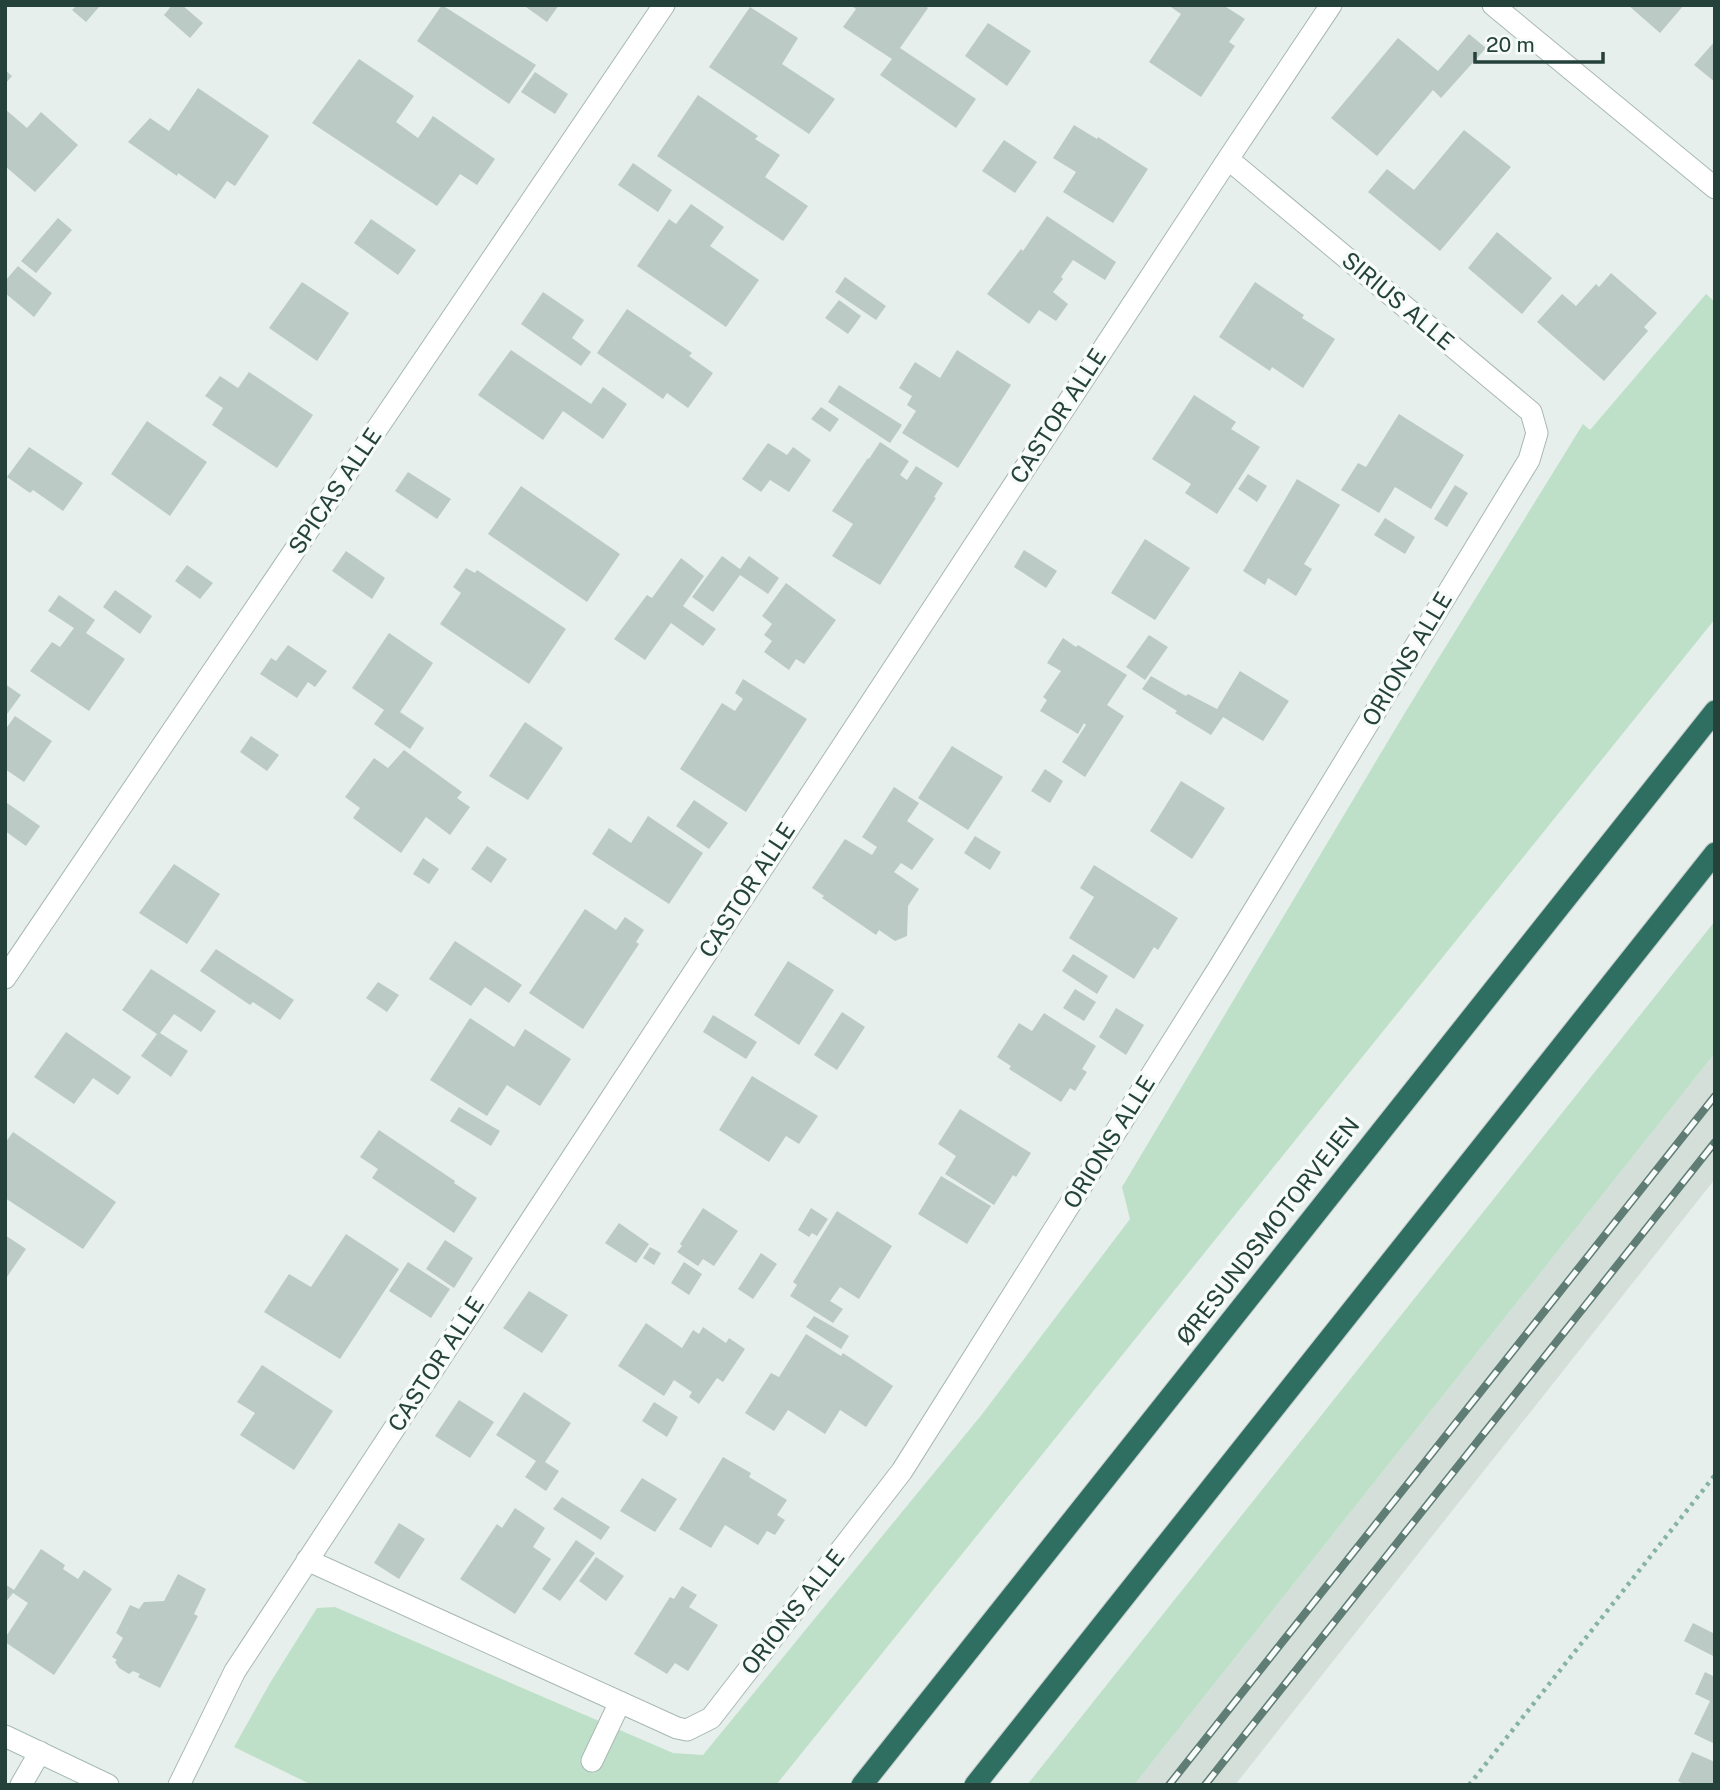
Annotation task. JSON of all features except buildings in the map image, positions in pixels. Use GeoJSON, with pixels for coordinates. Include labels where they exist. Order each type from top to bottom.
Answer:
{"type":"FeatureCollection","features":[{"type":"Feature","properties":{"kind":"highway","name":"ØRESUNDSMOTORVEJEN"},"geometry":{"type":"LineString","coordinates":[[862,1785],[1715,711]]}},
{"type":"Feature","properties":{"kind":"highway"},"geometry":{"type":"LineString","coordinates":[[975,1785],[1715,853]]}},
{"type":"Feature","properties":{"kind":"street","name":"SPICAS ALLE"},"geometry":{"type":"LineString","coordinates":[[5,978],[664,5]]}},
{"type":"Feature","properties":{"kind":"street","name":"CASTOR ALLE"},"geometry":{"type":"LineString","coordinates":[[179,1785],[235,1671],[1331,5]]}},
{"type":"Feature","properties":{"kind":"street"},"geometry":{"type":"LineString","coordinates":[[1493,5],[1715,188]]}},
{"type":"Feature","properties":{"kind":"street","name":"SIRIUS ALLE"},"geometry":{"type":"LineString","coordinates":[[1228,159],[1531,412],[1537,433],[1529,460]]}},
{"type":"Feature","properties":{"kind":"street","name":"ORIONS ALLE"},"geometry":{"type":"LineString","coordinates":[[307,1560],[677,1728],[687,1730],[710,1717],[902,1471],[1220,966],[1529,460]]}},
{"type":"Feature","properties":{"kind":"street"},"geometry":{"type":"LineString","coordinates":[[592,1761],[620,1702]]}},
{"type":"Feature","properties":{"kind":"street"},"geometry":{"type":"LineString","coordinates":[[5,1736],[108,1785]]}},
{"type":"Feature","properties":{"kind":"street"},"geometry":{"type":"LineString","coordinates":[[21,1785],[40,1752]]}},
{"type":"Feature","properties":{"kind":"path"},"geometry":{"type":"LineString","coordinates":[[1469,1785],[1715,1475]]}},
{"type":"Feature","properties":{"kind":"shaded area"},"geometry":{"type":"Polygon","coordinates":[[[1715,1053],[1715,1179],[1235,1785],[1134,1785],[1715,1053]]]}},
{"type":"Feature","properties":{"kind":"green space"},"geometry":{"type":"Polygon","coordinates":[[[1706,294],[1715,302],[1715,619],[776,1785],[312,1785],[234,1747],[317,1608],[335,1607],[673,1753],[703,1755],[983,1413],[1130,1219],[1122,1187],[1406,711],[1583,424],[1590,430],[1706,294]]]}},
{"type":"Feature","properties":{"kind":"green space"},"geometry":{"type":"Polygon","coordinates":[[[1715,921],[1715,1053],[1134,1785],[1027,1785],[1715,921]]]}},
{"type":"Feature","properties":{"kind":"railway"},"geometry":{"type":"LineString","coordinates":[[1169,1785],[1715,1096]]}},
{"type":"Feature","properties":{"kind":"railway"},"geometry":{"type":"LineString","coordinates":[[1205,1785],[1715,1142]]}}]}
